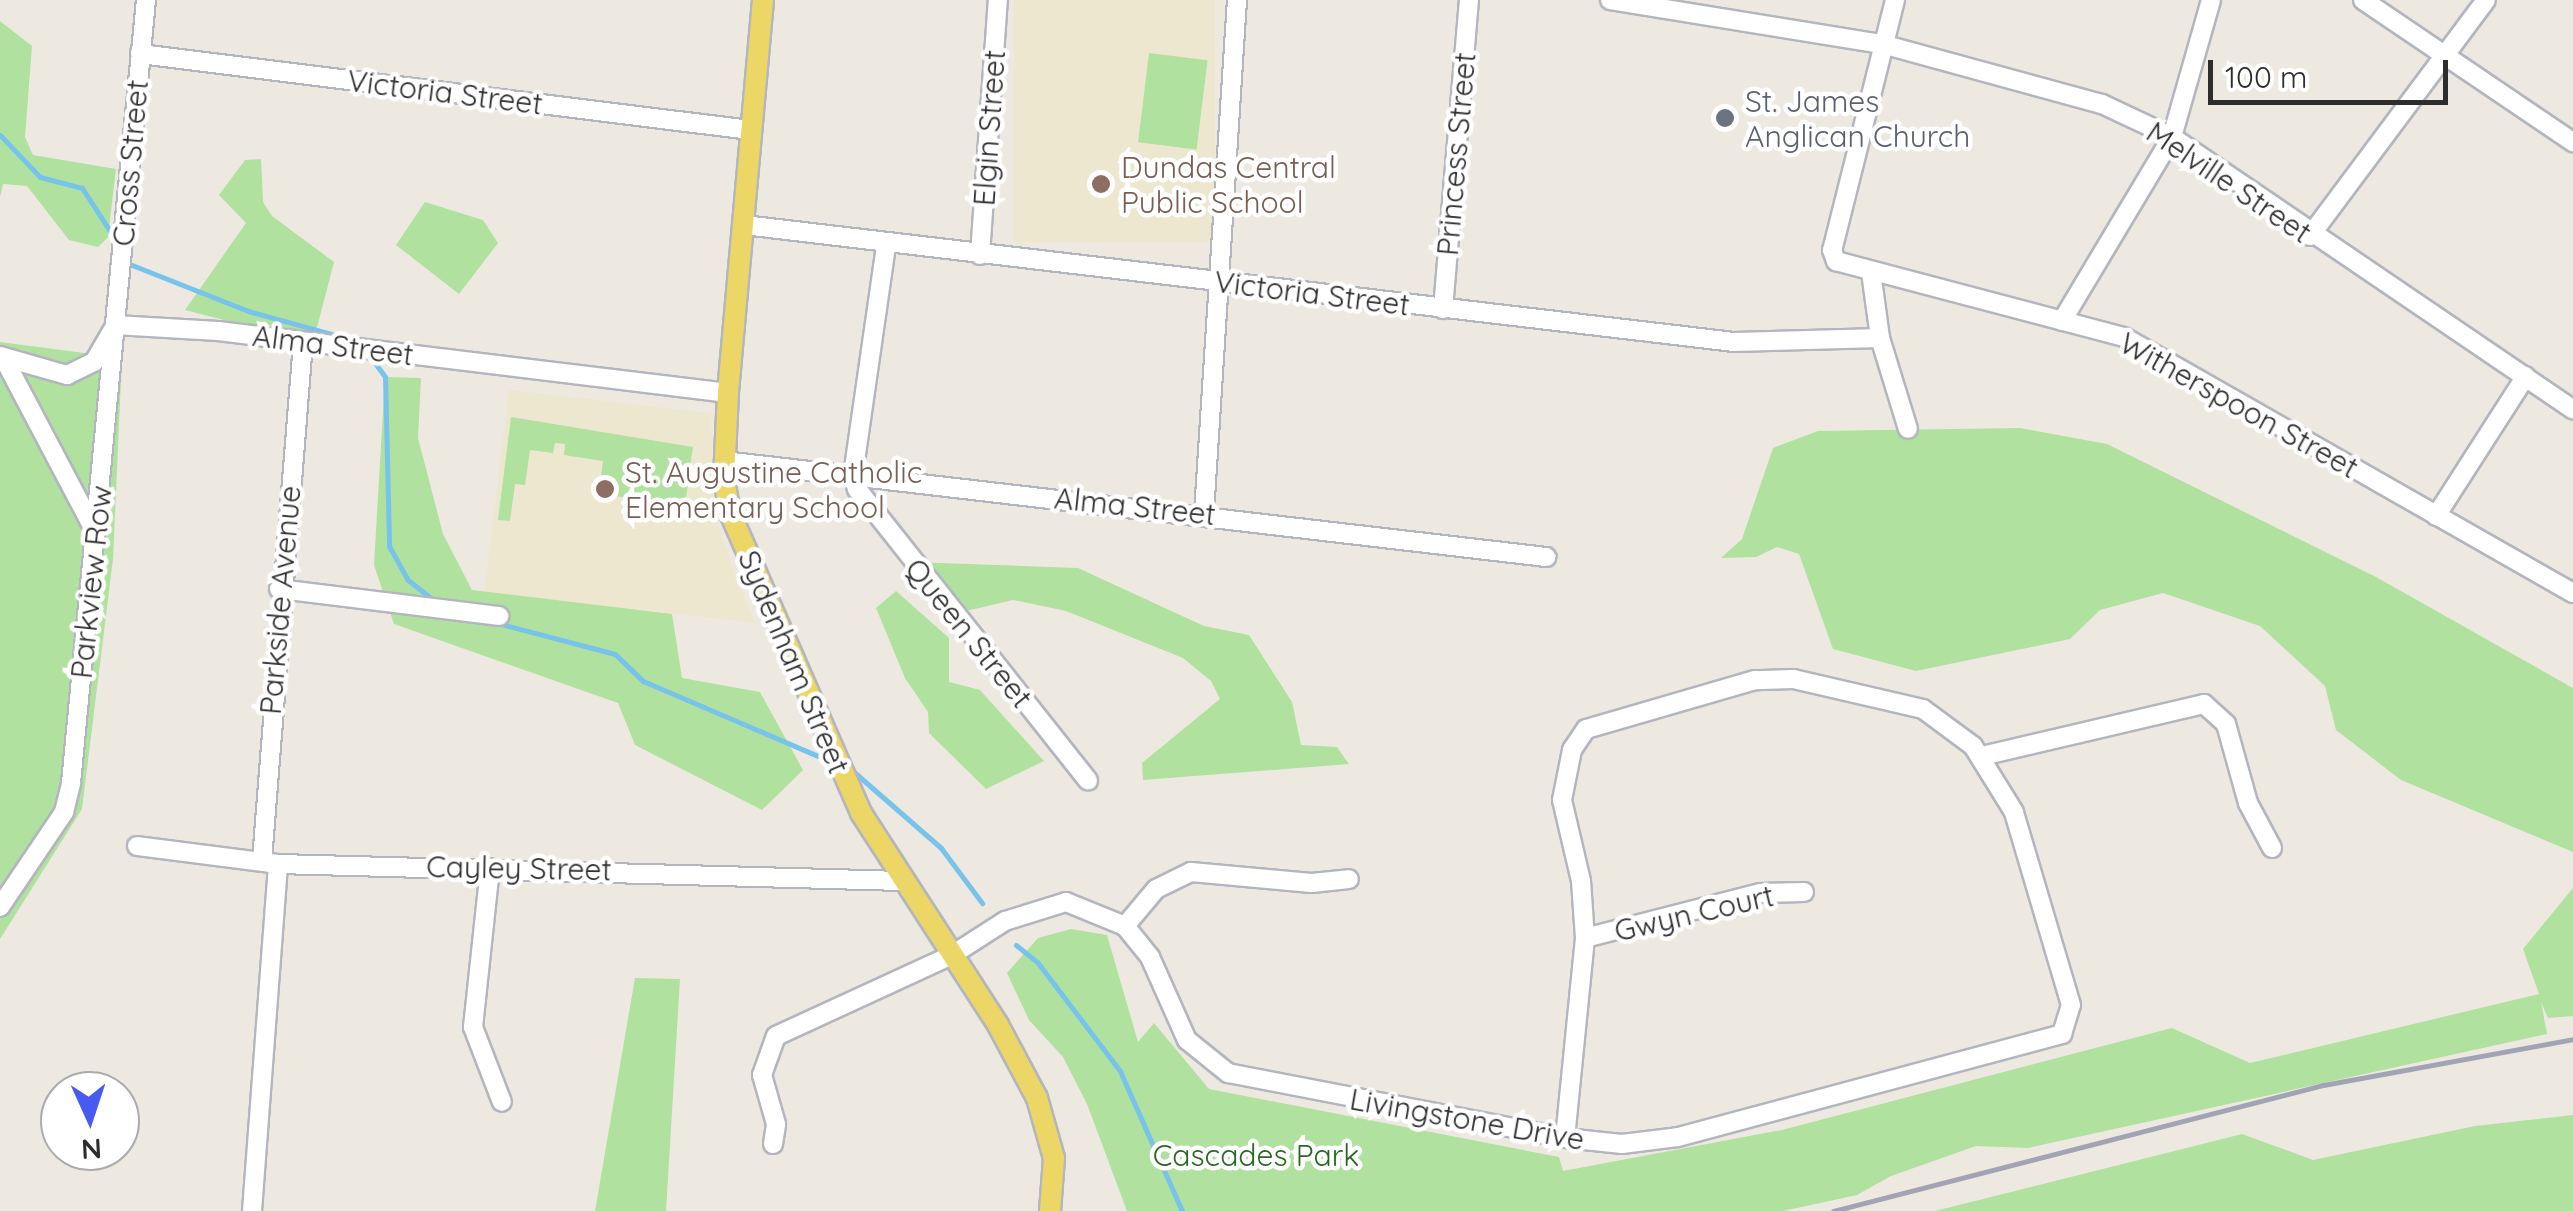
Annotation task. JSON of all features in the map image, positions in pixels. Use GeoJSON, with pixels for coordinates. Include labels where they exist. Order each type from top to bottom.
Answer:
{"type":"FeatureCollection","features":[{"type":"Feature","properties":{"kind":"main road","name":"Sydenham Street"},"geometry":{"type":"LineString","coordinates":[[763,0],[728,394],[724,461],[730,513],[827,746],[902,881],[952,955],[1038,1098],[1054,1158],[1050,1211]]}},
{"type":"Feature","properties":{"kind":"street","name":"Cross Street"},"geometry":{"type":"LineString","coordinates":[[115,325],[146,0]]}},
{"type":"Feature","properties":{"kind":"street","name":"Elgin Street"},"geometry":{"type":"LineString","coordinates":[[980,256],[998,0]]}},
{"type":"Feature","properties":{"kind":"street"},"geometry":{"type":"LineString","coordinates":[[1204,512],[1215,280],[1237,0]]}},
{"type":"Feature","properties":{"kind":"street","name":"Princess Street"},"geometry":{"type":"LineString","coordinates":[[1443,309],[1469,0]]}},
{"type":"Feature","properties":{"kind":"street","name":"Melville Street"},"geometry":{"type":"LineString","coordinates":[[1610,0],[1882,44],[2102,104],[2172,136],[2310,236],[2573,410]]}},
{"type":"Feature","properties":{"kind":"street"},"geometry":{"type":"LineString","coordinates":[[1882,44],[1895,0]]}},
{"type":"Feature","properties":{"kind":"street"},"geometry":{"type":"LineString","coordinates":[[2062,321],[2172,136],[2210,0]]}},
{"type":"Feature","properties":{"kind":"street"},"geometry":{"type":"LineString","coordinates":[[2363,0],[2573,142]]}},
{"type":"Feature","properties":{"kind":"street"},"geometry":{"type":"LineString","coordinates":[[2310,236],[2448,58],[2486,0]]}},
{"type":"Feature","properties":{"kind":"street","name":"Witherspoon Street"},"geometry":{"type":"LineString","coordinates":[[1882,44],[1832,250],[1840,264],[2124,337],[2573,593]]}},
{"type":"Feature","properties":{"kind":"street","name":"Victoria Street"},"geometry":{"type":"LineString","coordinates":[[140,54],[750,130]]}},
{"type":"Feature","properties":{"kind":"street","name":"Victoria Street"},"geometry":{"type":"LineString","coordinates":[[744,226],[886,246],[1215,280],[1734,342],[1880,338]]}},
{"type":"Feature","properties":{"kind":"street"},"geometry":{"type":"LineString","coordinates":[[853,476],[886,246]]}},
{"type":"Feature","properties":{"kind":"street"},"geometry":{"type":"LineString","coordinates":[[1871,272],[1880,338],[1908,429]]}},
{"type":"Feature","properties":{"kind":"street"},"geometry":{"type":"LineString","coordinates":[[1,357],[67,376],[94,362],[115,325]]}},
{"type":"Feature","properties":{"kind":"street","name":"Alma Street"},"geometry":{"type":"LineString","coordinates":[[115,325],[303,342],[728,394]]}},
{"type":"Feature","properties":{"kind":"street","name":"Parkview Row"},"geometry":{"type":"LineString","coordinates":[[0,907],[50,835],[71,782],[92,526],[115,325]]}},
{"type":"Feature","properties":{"kind":"street","name":"Parkside Avenue"},"geometry":{"type":"LineString","coordinates":[[252,1211],[279,589],[303,342]]}},
{"type":"Feature","properties":{"kind":"street"},"geometry":{"type":"LineString","coordinates":[[1,357],[92,526]]}},
{"type":"Feature","properties":{"kind":"street"},"geometry":{"type":"LineString","coordinates":[[2436,516],[2526,376]]}},
{"type":"Feature","properties":{"kind":"street","name":"Alma Street"},"geometry":{"type":"LineString","coordinates":[[724,461],[1204,512],[1546,556]]}},
{"type":"Feature","properties":{"kind":"street","name":"Queen Street"},"geometry":{"type":"LineString","coordinates":[[853,476],[862,500],[1088,780]]}},
{"type":"Feature","properties":{"kind":"street"},"geometry":{"type":"LineString","coordinates":[[279,589],[499,616]]}},
{"type":"Feature","properties":{"kind":"street"},"geometry":{"type":"LineString","coordinates":[[1565,1138],[1585,938],[1581,881],[1562,800],[1572,750],[1586,729],[1604,718],[1755,680],[1793,679],[1923,710],[1982,756],[2204,704],[2226,724],[2248,803],[2272,848]]}},
{"type":"Feature","properties":{"kind":"street","name":"Livingstone Drive"},"geometry":{"type":"LineString","coordinates":[[1125,926],[1150,957],[1187,1040],[1228,1074],[1565,1138],[1622,1144],[1678,1136],[2062,1034],[2068,1027],[2071,1005],[2014,812],[1982,756]]}},
{"type":"Feature","properties":{"kind":"street","name":"Cayley Street"},"geometry":{"type":"LineString","coordinates":[[137,846],[270,862],[902,881]]}},
{"type":"Feature","properties":{"kind":"street"},"geometry":{"type":"LineString","coordinates":[[490,868],[474,1027],[502,1102]]}},
{"type":"Feature","properties":{"kind":"street"},"geometry":{"type":"LineString","coordinates":[[773,1144],[776,1124],[762,1074],[776,1036],[952,955],[1047,904],[1088,907],[1125,926],[1156,890],[1192,872],[1312,883],[1349,879]]}},
{"type":"Feature","properties":{"kind":"street","name":"Gwyn Court"},"geometry":{"type":"LineString","coordinates":[[1585,938],[1760,893],[1804,892]]}},
{"type":"Feature","properties":{"kind":"shaded area","name":"Dundas Central Public School"},"geometry":{"type":"Polygon","coordinates":[[[1014,0],[1215,0],[1215,242],[1014,242],[1014,0]]]}},
{"type":"Feature","properties":{"kind":"shaded area","name":"St. Augustine Catholic Elementary School"},"geometry":{"type":"Polygon","coordinates":[[[509,390],[711,413],[714,516],[755,623],[484,592],[509,390]]]}},
{"type":"Feature","properties":{"kind":"green space"},"geometry":{"type":"Polygon","coordinates":[[[0,21],[32,46],[25,137],[33,155],[116,169],[108,237],[98,247],[69,240],[27,186],[3,184],[0,197],[0,21]]]}},
{"type":"Feature","properties":{"kind":"green space"},"geometry":{"type":"Polygon","coordinates":[[[1149,53],[1208,60],[1197,150],[1138,142],[1149,53]]]}},
{"type":"Feature","properties":{"kind":"green space"},"geometry":{"type":"Polygon","coordinates":[[[261,159],[263,202],[272,216],[334,262],[313,343],[185,310],[246,223],[219,195],[245,160],[261,159]]]}},
{"type":"Feature","properties":{"kind":"green space"},"geometry":{"type":"Polygon","coordinates":[[[425,202],[483,220],[498,243],[459,294],[396,245],[425,202]]]}},
{"type":"Feature","properties":{"kind":"green space"},"geometry":{"type":"Polygon","coordinates":[[[0,342],[122,358],[113,559],[82,809],[0,939],[0,342]]]}},
{"type":"Feature","properties":{"kind":"green space"},"geometry":{"type":"Polygon","coordinates":[[[385,377],[421,378],[418,438],[443,534],[472,590],[672,614],[682,678],[760,692],[803,770],[762,810],[635,745],[618,703],[394,624],[374,565],[385,377]]]}},
{"type":"Feature","properties":{"kind":"green space"},"geometry":{"type":"Polygon","coordinates":[[[511,417],[693,447],[685,505],[599,494],[603,461],[564,455],[565,444],[555,443],[553,453],[530,450],[525,485],[515,484],[510,521],[498,520],[511,417]]]}},
{"type":"Feature","properties":{"kind":"green space"},"geometry":{"type":"Polygon","coordinates":[[[2020,428],[2107,444],[2376,577],[2573,688],[2573,852],[2401,780],[2336,730],[2325,686],[2260,626],[2163,593],[2100,610],[2070,639],[1916,671],[1833,649],[1799,554],[1777,547],[1756,557],[1721,558],[1742,539],[1773,448],[1818,431],[2020,428]]]}},
{"type":"Feature","properties":{"kind":"green space"},"geometry":{"type":"Polygon","coordinates":[[[912,562],[1078,568],[1204,626],[1249,635],[1292,702],[1301,745],[1337,747],[1349,764],[1143,780],[1142,763],[1220,699],[1211,681],[1183,658],[1066,611],[1013,600],[962,612],[912,562]]]}},
{"type":"Feature","properties":{"kind":"green space"},"geometry":{"type":"Polygon","coordinates":[[[896,591],[949,638],[949,682],[980,690],[1044,761],[986,789],[929,733],[928,712],[905,678],[876,608],[896,591]]]}},
{"type":"Feature","properties":{"kind":"green space","name":"Cascades Park"},"geometry":{"type":"Polygon","coordinates":[[[2573,888],[2573,1016],[2548,1018],[2541,1002],[2547,1034],[2028,1148],[1976,1146],[1891,1176],[1857,1195],[1783,1211],[1127,1211],[1087,1104],[1063,1057],[1029,1020],[1007,973],[1038,938],[1071,929],[1107,935],[1138,1042],[1154,1023],[1209,1089],[1559,1157],[1563,1171],[1782,1130],[2172,1028],[2250,1063],[2539,994],[2523,949],[2573,888]]]}},
{"type":"Feature","properties":{"kind":"green space"},"geometry":{"type":"Polygon","coordinates":[[[635,978],[680,979],[666,1211],[595,1211],[635,978]]]}},
{"type":"Feature","properties":{"kind":"green space"},"geometry":{"type":"Polygon","coordinates":[[[2573,1115],[2573,1211],[1935,1211],[2242,1134],[2313,1160],[2475,1126],[2573,1115]]]}},
{"type":"Feature","properties":{"kind":"waterway"},"geometry":{"type":"LineString","coordinates":[[0,135],[40,177],[82,188],[112,234]]}},
{"type":"Feature","properties":{"kind":"waterway"},"geometry":{"type":"LineString","coordinates":[[132,265],[248,311],[350,339]]}},
{"type":"Feature","properties":{"kind":"waterway"},"geometry":{"type":"LineString","coordinates":[[375,363],[385,377],[389,546],[408,580],[431,598]]}},
{"type":"Feature","properties":{"kind":"waterway"},"geometry":{"type":"LineString","coordinates":[[497,623],[615,654],[643,681],[818,756]]}},
{"type":"Feature","properties":{"kind":"waterway"},"geometry":{"type":"LineString","coordinates":[[854,772],[941,848],[982,903]]}},
{"type":"Feature","properties":{"kind":"waterway"},"geometry":{"type":"LineString","coordinates":[[1016,945],[1038,963],[1120,1071],[1182,1211]]}},
{"type":"Feature","properties":{"kind":"railway"},"geometry":{"type":"LineString","coordinates":[[1833,1211],[2323,1085],[2573,1039]]}},
{"type":"Feature","properties":{"kind":"place","name":"St. James Anglican Church"},"geometry":{"type":"Point","coordinates":[1725,118]}},
{"type":"Feature","properties":{"kind":"place","name":"Dundas Central Public School"},"geometry":{"type":"Point","coordinates":[1101,184]}},
{"type":"Feature","properties":{"kind":"place","name":"St. Augustine Catholic Elementary School"},"geometry":{"type":"Point","coordinates":[605,489]}}]}
